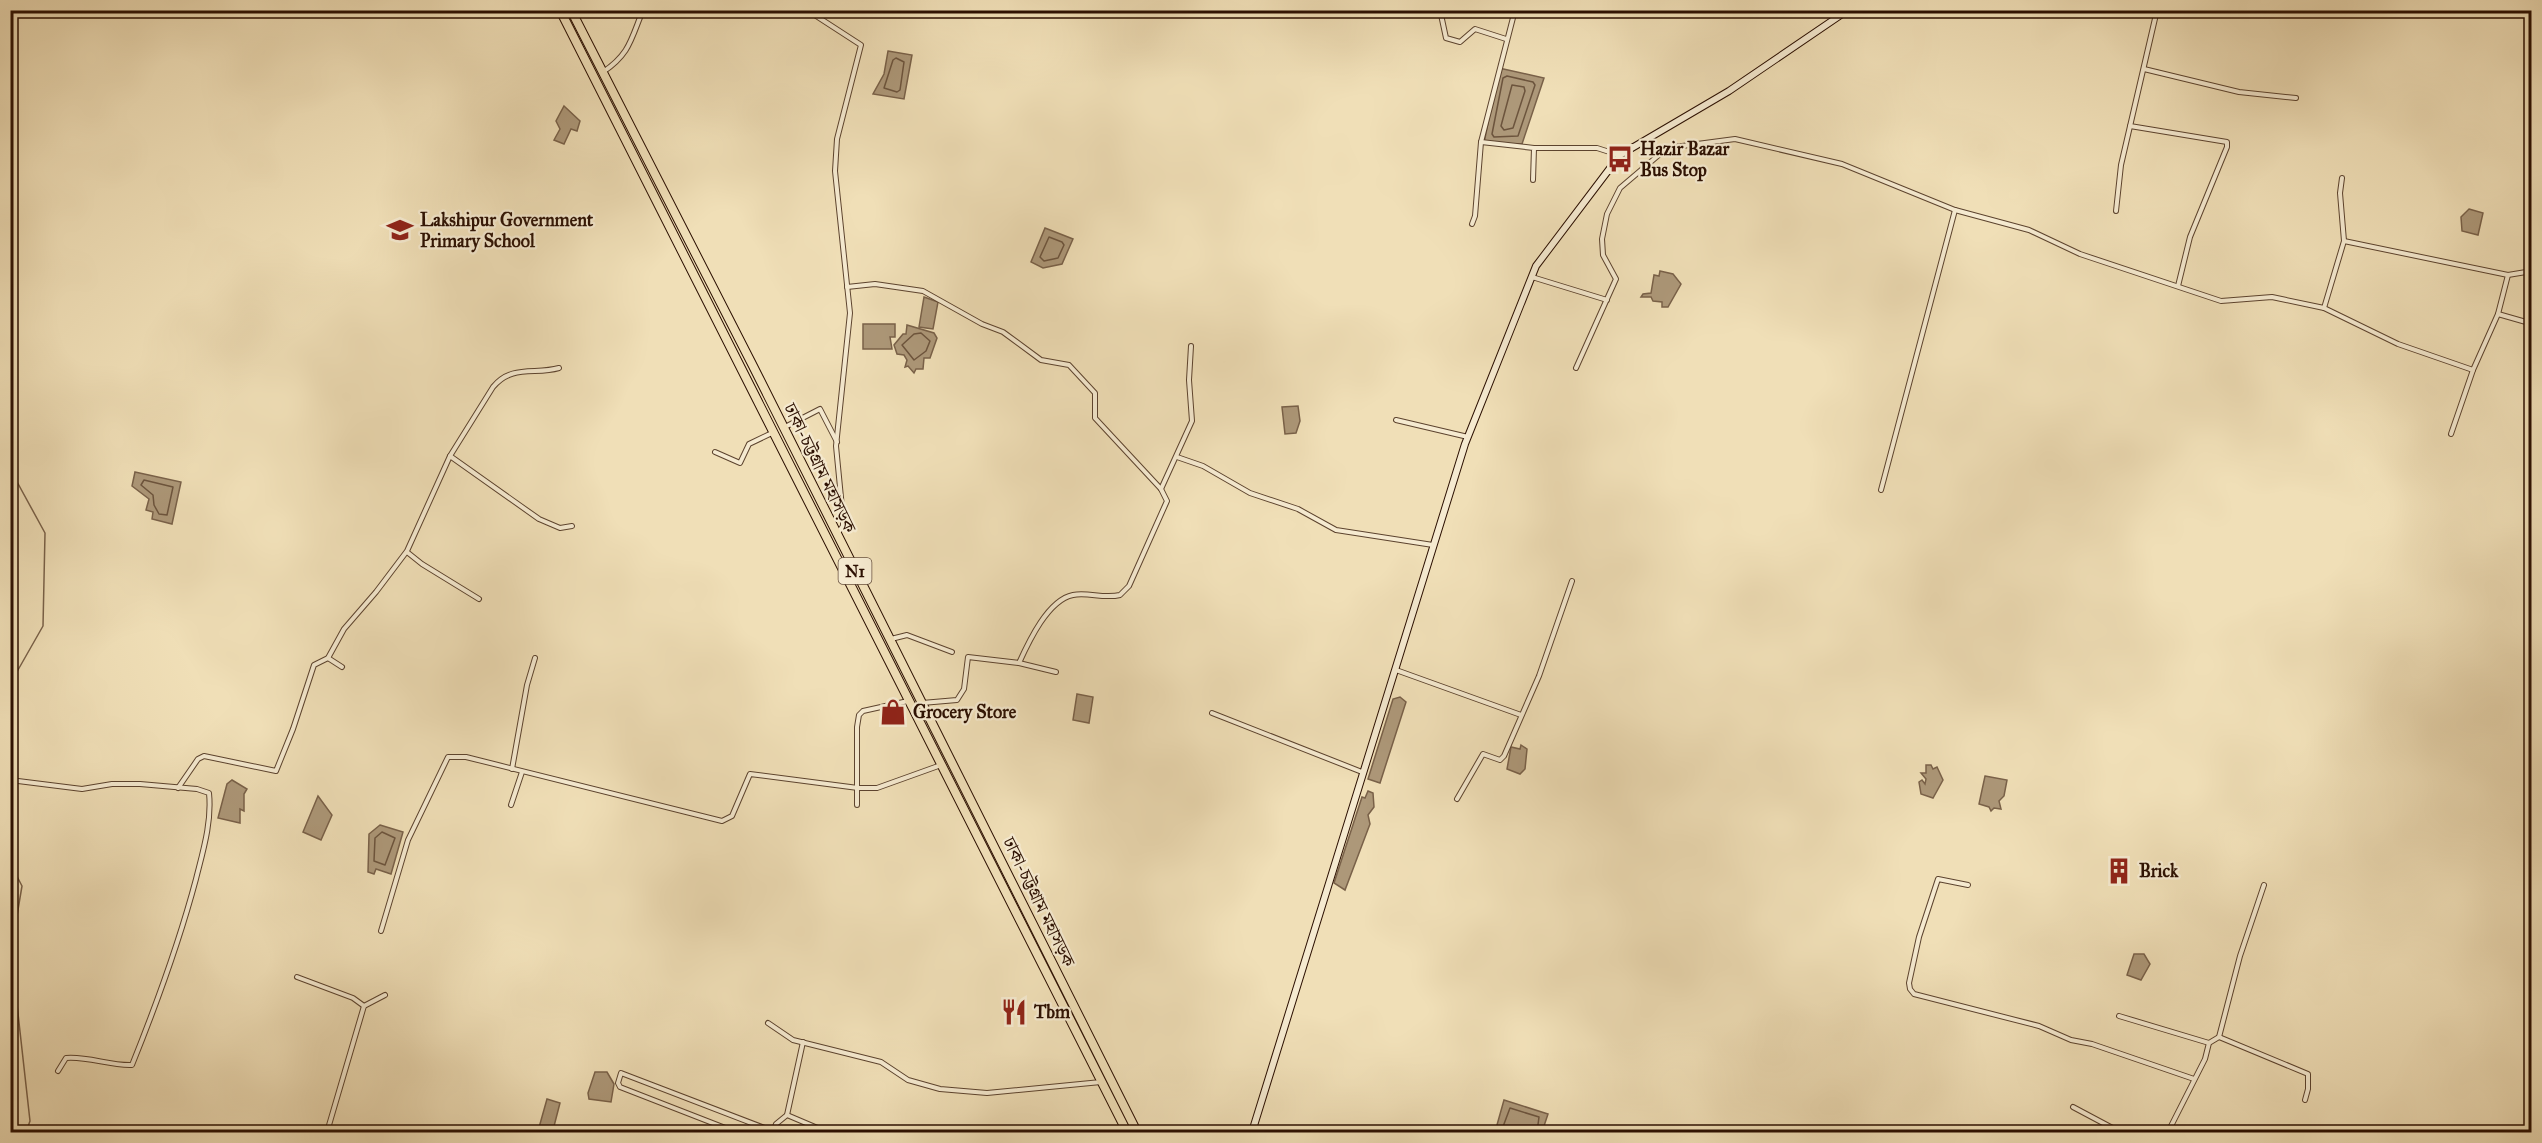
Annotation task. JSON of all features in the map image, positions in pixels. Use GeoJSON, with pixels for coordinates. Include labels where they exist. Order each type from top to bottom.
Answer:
{"type":"FeatureCollection","features":[{"type":"Feature","properties":{"kind":"highway","name":"ঢাকা-চট্টগ্রাম মহাসড়ক"},"geometry":{"type":"LineString","coordinates":[[560,10],[775,431],[995,875],[1126,1132]]}},
{"type":"Feature","properties":{"kind":"highway","name":"ঢাকা-চট্টগ্রাম মহাসড়ক"},"geometry":{"type":"LineString","coordinates":[[571,10],[784,427],[889,641],[1007,870],[1137,1132]]}},
{"type":"Feature","properties":{"kind":"highway"},"geometry":{"type":"LineString","coordinates":[[995,875],[1004,878],[1007,870]]}},
{"type":"Feature","properties":{"kind":"highway"},"geometry":{"type":"LineString","coordinates":[[1003,890],[1006,883],[1014,884]]}},
{"type":"Feature","properties":{"kind":"main road"},"geometry":{"type":"LineString","coordinates":[[1252,1132],[1468,437],[1536,266],[1620,155],[1729,91],[1848,10]]}},
{"type":"Feature","properties":{"kind":"street"},"geometry":{"type":"LineString","coordinates":[[602,73],[620,61],[626,52],[643,10]]}},
{"type":"Feature","properties":{"kind":"street"},"geometry":{"type":"LineString","coordinates":[[807,10],[861,45],[837,139],[835,171],[849,323],[837,442],[843,526],[836,535]]}},
{"type":"Feature","properties":{"kind":"street"},"geometry":{"type":"LineString","coordinates":[[1440,10],[1446,38],[1460,42],[1475,29],[1506,39]]}},
{"type":"Feature","properties":{"kind":"street"},"geometry":{"type":"LineString","coordinates":[[1472,224],[1475,216],[1481,142],[1515,10]]}},
{"type":"Feature","properties":{"kind":"street"},"geometry":{"type":"LineString","coordinates":[[2116,211],[2130,126],[2157,10]]}},
{"type":"Feature","properties":{"kind":"street"},"geometry":{"type":"LineString","coordinates":[[2144,69],[2240,92],[2296,98]]}},
{"type":"Feature","properties":{"kind":"street"},"geometry":{"type":"LineString","coordinates":[[2130,126],[2227,142],[2227,147],[2190,237],[2178,286]]}},
{"type":"Feature","properties":{"kind":"street"},"geometry":{"type":"LineString","coordinates":[[1576,368],[1616,279],[1603,255],[1602,239],[1608,214],[1620,188],[1667,148],[1735,139],[1842,164],[1955,210],[2029,230],[2080,254],[2221,301],[2272,297],[2324,308],[2398,344],[2473,370]]}},
{"type":"Feature","properties":{"kind":"street"},"geometry":{"type":"LineString","coordinates":[[1481,142],[1534,148],[1597,148],[1620,155]]}},
{"type":"Feature","properties":{"kind":"street"},"geometry":{"type":"LineString","coordinates":[[1533,180],[1534,148]]}},
{"type":"Feature","properties":{"kind":"street"},"geometry":{"type":"LineString","coordinates":[[2324,308],[2344,241],[2340,193],[2342,177]]}},
{"type":"Feature","properties":{"kind":"street"},"geometry":{"type":"LineString","coordinates":[[1881,490],[1955,210]]}},
{"type":"Feature","properties":{"kind":"street"},"geometry":{"type":"LineString","coordinates":[[2344,241],[2508,275],[2532,271]]}},
{"type":"Feature","properties":{"kind":"street"},"geometry":{"type":"LineString","coordinates":[[2451,434],[2473,370],[2498,314],[2508,275]]}},
{"type":"Feature","properties":{"kind":"street"},"geometry":{"type":"LineString","coordinates":[[1532,277],[1607,300]]}},
{"type":"Feature","properties":{"kind":"street"},"geometry":{"type":"LineString","coordinates":[[847,287],[875,284],[923,291],[982,324],[1003,332],[1041,360],[1069,365],[1095,393],[1095,418],[1166,495],[1167,507],[1130,586],[1120,595],[1072,595],[1056,601],[1032,633],[1019,663]]}},
{"type":"Feature","properties":{"kind":"street"},"geometry":{"type":"LineString","coordinates":[[2498,314],[2526,322]]}},
{"type":"Feature","properties":{"kind":"street"},"geometry":{"type":"LineString","coordinates":[[1161,489],[1192,421],[1189,380],[1191,346]]}},
{"type":"Feature","properties":{"kind":"street"},"geometry":{"type":"LineString","coordinates":[[178,788],[198,759],[204,756],[276,771],[293,729],[314,665],[328,658],[344,629],[407,551],[450,456],[500,378],[520,370],[546,372],[559,368]]}},
{"type":"Feature","properties":{"kind":"street"},"geometry":{"type":"LineString","coordinates":[[784,427],[819,409],[837,442]]}},
{"type":"Feature","properties":{"kind":"street"},"geometry":{"type":"LineString","coordinates":[[1396,420],[1468,437]]}},
{"type":"Feature","properties":{"kind":"street"},"geometry":{"type":"LineString","coordinates":[[715,452],[740,463],[749,444],[775,431]]}},
{"type":"Feature","properties":{"kind":"street"},"geometry":{"type":"LineString","coordinates":[[450,456],[539,519],[560,528],[572,526]]}},
{"type":"Feature","properties":{"kind":"street"},"geometry":{"type":"LineString","coordinates":[[1177,457],[1203,466],[1250,493],[1298,509],[1336,530],[1433,545]]}},
{"type":"Feature","properties":{"kind":"street"},"geometry":{"type":"LineString","coordinates":[[407,551],[422,564],[480,599]]}},
{"type":"Feature","properties":{"kind":"street"},"geometry":{"type":"LineString","coordinates":[[1457,799],[1483,754],[1500,760],[1504,756],[1539,676],[1572,581]]}},
{"type":"Feature","properties":{"kind":"street"},"geometry":{"type":"LineString","coordinates":[[889,641],[907,635],[952,652]]}},
{"type":"Feature","properties":{"kind":"street"},"geometry":{"type":"LineString","coordinates":[[921,703],[957,700],[964,689],[968,657],[1019,663],[1056,672]]}},
{"type":"Feature","properties":{"kind":"street"},"geometry":{"type":"LineString","coordinates":[[328,658],[342,667]]}},
{"type":"Feature","properties":{"kind":"street"},"geometry":{"type":"LineString","coordinates":[[512,769],[527,685],[535,658]]}},
{"type":"Feature","properties":{"kind":"street"},"geometry":{"type":"LineString","coordinates":[[1396,670],[1521,715]]}},
{"type":"Feature","properties":{"kind":"street"},"geometry":{"type":"LineString","coordinates":[[857,805],[859,715],[863,711],[909,701]]}},
{"type":"Feature","properties":{"kind":"street"},"geometry":{"type":"LineString","coordinates":[[1212,713],[1362,772]]}},
{"type":"Feature","properties":{"kind":"street"},"geometry":{"type":"LineString","coordinates":[[381,931],[408,840],[445,759],[448,757],[466,757],[723,821],[732,816],[750,774],[858,788],[877,788],[940,765]]}},
{"type":"Feature","properties":{"kind":"street"},"geometry":{"type":"LineString","coordinates":[[511,805],[522,772]]}},
{"type":"Feature","properties":{"kind":"street"},"geometry":{"type":"LineString","coordinates":[[10,780],[82,789],[112,784],[178,788],[209,793],[211,810],[196,878],[169,971],[132,1065],[113,1066],[77,1057],[66,1058],[58,1071]]}},
{"type":"Feature","properties":{"kind":"street"},"geometry":{"type":"LineString","coordinates":[[1968,885],[1938,879],[1919,937],[1909,983],[1914,994],[2039,1026],[2072,1040],[2092,1044],[2194,1079]]}},
{"type":"Feature","properties":{"kind":"street"},"geometry":{"type":"LineString","coordinates":[[2168,1132],[2205,1059],[2209,1043],[2219,1036],[2240,956],[2264,885]]}},
{"type":"Feature","properties":{"kind":"street"},"geometry":{"type":"LineString","coordinates":[[297,977],[353,998],[364,1006]]}},
{"type":"Feature","properties":{"kind":"street"},"geometry":{"type":"LineString","coordinates":[[327,1132],[364,1006],[385,995]]}},
{"type":"Feature","properties":{"kind":"street"},"geometry":{"type":"LineString","coordinates":[[2119,1016],[2209,1043]]}},
{"type":"Feature","properties":{"kind":"street"},"geometry":{"type":"LineString","coordinates":[[768,1023],[794,1040],[881,1062],[908,1080],[955,1091],[987,1094],[1101,1082]]}},
{"type":"Feature","properties":{"kind":"street"},"geometry":{"type":"LineString","coordinates":[[2219,1036],[2308,1074],[2305,1100]]}},
{"type":"Feature","properties":{"kind":"street"},"geometry":{"type":"LineString","coordinates":[[728,1129],[620,1087],[618,1083],[621,1073],[774,1132],[776,1124],[787,1115],[803,1042]]}},
{"type":"Feature","properties":{"kind":"street"},"geometry":{"type":"LineString","coordinates":[[2073,1107],[2120,1132]]}},
{"type":"Feature","properties":{"kind":"street"},"geometry":{"type":"LineString","coordinates":[[787,1115],[827,1132]]}},
{"type":"Feature","properties":{"kind":"water"},"geometry":{"type":"Polygon","coordinates":[[[888,51],[912,55],[904,99],[873,94],[884,74],[888,51]]]}},
{"type":"Feature","properties":{"kind":"water"},"geometry":{"type":"Polygon","coordinates":[[[1499,68],[1544,78],[1522,144],[1484,143],[1499,68]]]}},
{"type":"Feature","properties":{"kind":"water"},"geometry":{"type":"Polygon","coordinates":[[[564,106],[580,121],[577,131],[571,129],[564,144],[554,140],[560,129],[556,121],[564,106]]]}},
{"type":"Feature","properties":{"kind":"water"},"geometry":{"type":"Polygon","coordinates":[[[2469,209],[2483,213],[2478,235],[2462,231],[2461,217],[2469,209]]]}},
{"type":"Feature","properties":{"kind":"water"},"geometry":{"type":"Polygon","coordinates":[[[1045,228],[1073,239],[1062,264],[1043,268],[1031,262],[1045,228]]]}},
{"type":"Feature","properties":{"kind":"water"},"geometry":{"type":"Polygon","coordinates":[[[1660,271],[1673,274],[1681,284],[1668,307],[1662,307],[1662,302],[1653,301],[1651,297],[1641,297],[1643,294],[1651,293],[1654,275],[1659,276],[1660,271]]]}},
{"type":"Feature","properties":{"kind":"water"},"geometry":{"type":"Polygon","coordinates":[[[924,297],[938,302],[933,329],[919,327],[924,297]]]}},
{"type":"Feature","properties":{"kind":"water"},"geometry":{"type":"Polygon","coordinates":[[[863,324],[895,324],[895,337],[890,337],[892,349],[863,349],[863,324]]]}},
{"type":"Feature","properties":{"kind":"water"},"geometry":{"type":"Polygon","coordinates":[[[907,325],[934,333],[937,338],[930,358],[924,358],[923,369],[916,369],[914,373],[908,366],[905,367],[907,360],[904,355],[897,354],[894,345],[903,334],[906,334],[907,325]]]}},
{"type":"Feature","properties":{"kind":"water"},"geometry":{"type":"Polygon","coordinates":[[[1298,406],[1300,421],[1296,433],[1285,434],[1282,407],[1298,406]]]}},
{"type":"Feature","properties":{"kind":"water"},"geometry":{"type":"Polygon","coordinates":[[[135,472],[181,482],[172,524],[152,519],[153,512],[146,510],[149,499],[132,486],[135,472]]]}},
{"type":"Feature","properties":{"kind":"water"},"geometry":{"type":"Polygon","coordinates":[[[1077,694],[1093,697],[1089,723],[1073,720],[1077,694]]]}},
{"type":"Feature","properties":{"kind":"water"},"geometry":{"type":"Polygon","coordinates":[[[1400,697],[1406,702],[1380,783],[1368,779],[1393,699],[1400,697]]]}},
{"type":"Feature","properties":{"kind":"water"},"geometry":{"type":"Polygon","coordinates":[[[1521,745],[1527,749],[1525,769],[1520,774],[1507,769],[1511,747],[1520,749],[1521,745]]]}},
{"type":"Feature","properties":{"kind":"water"},"geometry":{"type":"Polygon","coordinates":[[[1926,765],[1931,765],[1933,769],[1937,767],[1943,780],[1933,798],[1921,794],[1919,782],[1922,780],[1925,784],[1926,779],[1921,773],[1926,773],[1926,765]]]}},
{"type":"Feature","properties":{"kind":"water"},"geometry":{"type":"Polygon","coordinates":[[[1985,776],[2007,780],[2004,796],[1999,801],[2001,809],[1994,808],[1991,811],[1989,807],[1979,804],[1985,776]]]}},
{"type":"Feature","properties":{"kind":"water"},"geometry":{"type":"Polygon","coordinates":[[[232,780],[247,789],[244,794],[244,811],[240,809],[240,823],[218,818],[227,784],[232,780]]]}},
{"type":"Feature","properties":{"kind":"water"},"geometry":{"type":"Polygon","coordinates":[[[1368,791],[1373,793],[1374,807],[1368,815],[1370,824],[1345,890],[1334,883],[1362,797],[1365,798],[1368,791]]]}},
{"type":"Feature","properties":{"kind":"water"},"geometry":{"type":"Polygon","coordinates":[[[318,796],[332,815],[321,840],[303,832],[318,796]]]}},
{"type":"Feature","properties":{"kind":"water"},"geometry":{"type":"Polygon","coordinates":[[[380,825],[403,832],[391,874],[376,869],[374,874],[368,872],[369,834],[380,825]]]}},
{"type":"Feature","properties":{"kind":"water"},"geometry":{"type":"Polygon","coordinates":[[[2134,954],[2144,954],[2150,964],[2141,980],[2127,975],[2134,954]]]}},
{"type":"Feature","properties":{"kind":"water"},"geometry":{"type":"Polygon","coordinates":[[[595,1072],[607,1072],[614,1084],[611,1102],[589,1099],[588,1093],[595,1072]]]}},
{"type":"Feature","properties":{"kind":"water"},"geometry":{"type":"Polygon","coordinates":[[[547,1099],[560,1103],[553,1130],[551,1132],[538,1131],[547,1099]]]}},
{"type":"Feature","properties":{"kind":"water"},"geometry":{"type":"Polygon","coordinates":[[[1504,1100],[1548,1114],[1542,1132],[1495,1132],[1504,1100]]]}},
{"type":"Feature","properties":{"kind":"waterway"},"geometry":{"type":"LineString","coordinates":[[10,469],[45,533],[43,626],[10,684]]}},
{"type":"Feature","properties":{"kind":"waterway"},"geometry":{"type":"LineString","coordinates":[[10,863],[22,886],[11,951],[30,1121],[26,1132]]}},
{"type":"Feature","properties":{"kind":"place","name":"Hazir Bazar Bus Stop"},"geometry":{"type":"Point","coordinates":[1620,159]}},
{"type":"Feature","properties":{"kind":"place","name":"Lakshipur Government Primary School"},"geometry":{"type":"Point","coordinates":[400,230]}},
{"type":"Feature","properties":{"kind":"place","name":"Grocery Store"},"geometry":{"type":"Point","coordinates":[893,712]}},
{"type":"Feature","properties":{"kind":"place","name":"Brick"},"geometry":{"type":"Point","coordinates":[2119,871]}},
{"type":"Feature","properties":{"kind":"place","name":"Tbm"},"geometry":{"type":"Point","coordinates":[1014,1012]}}]}
